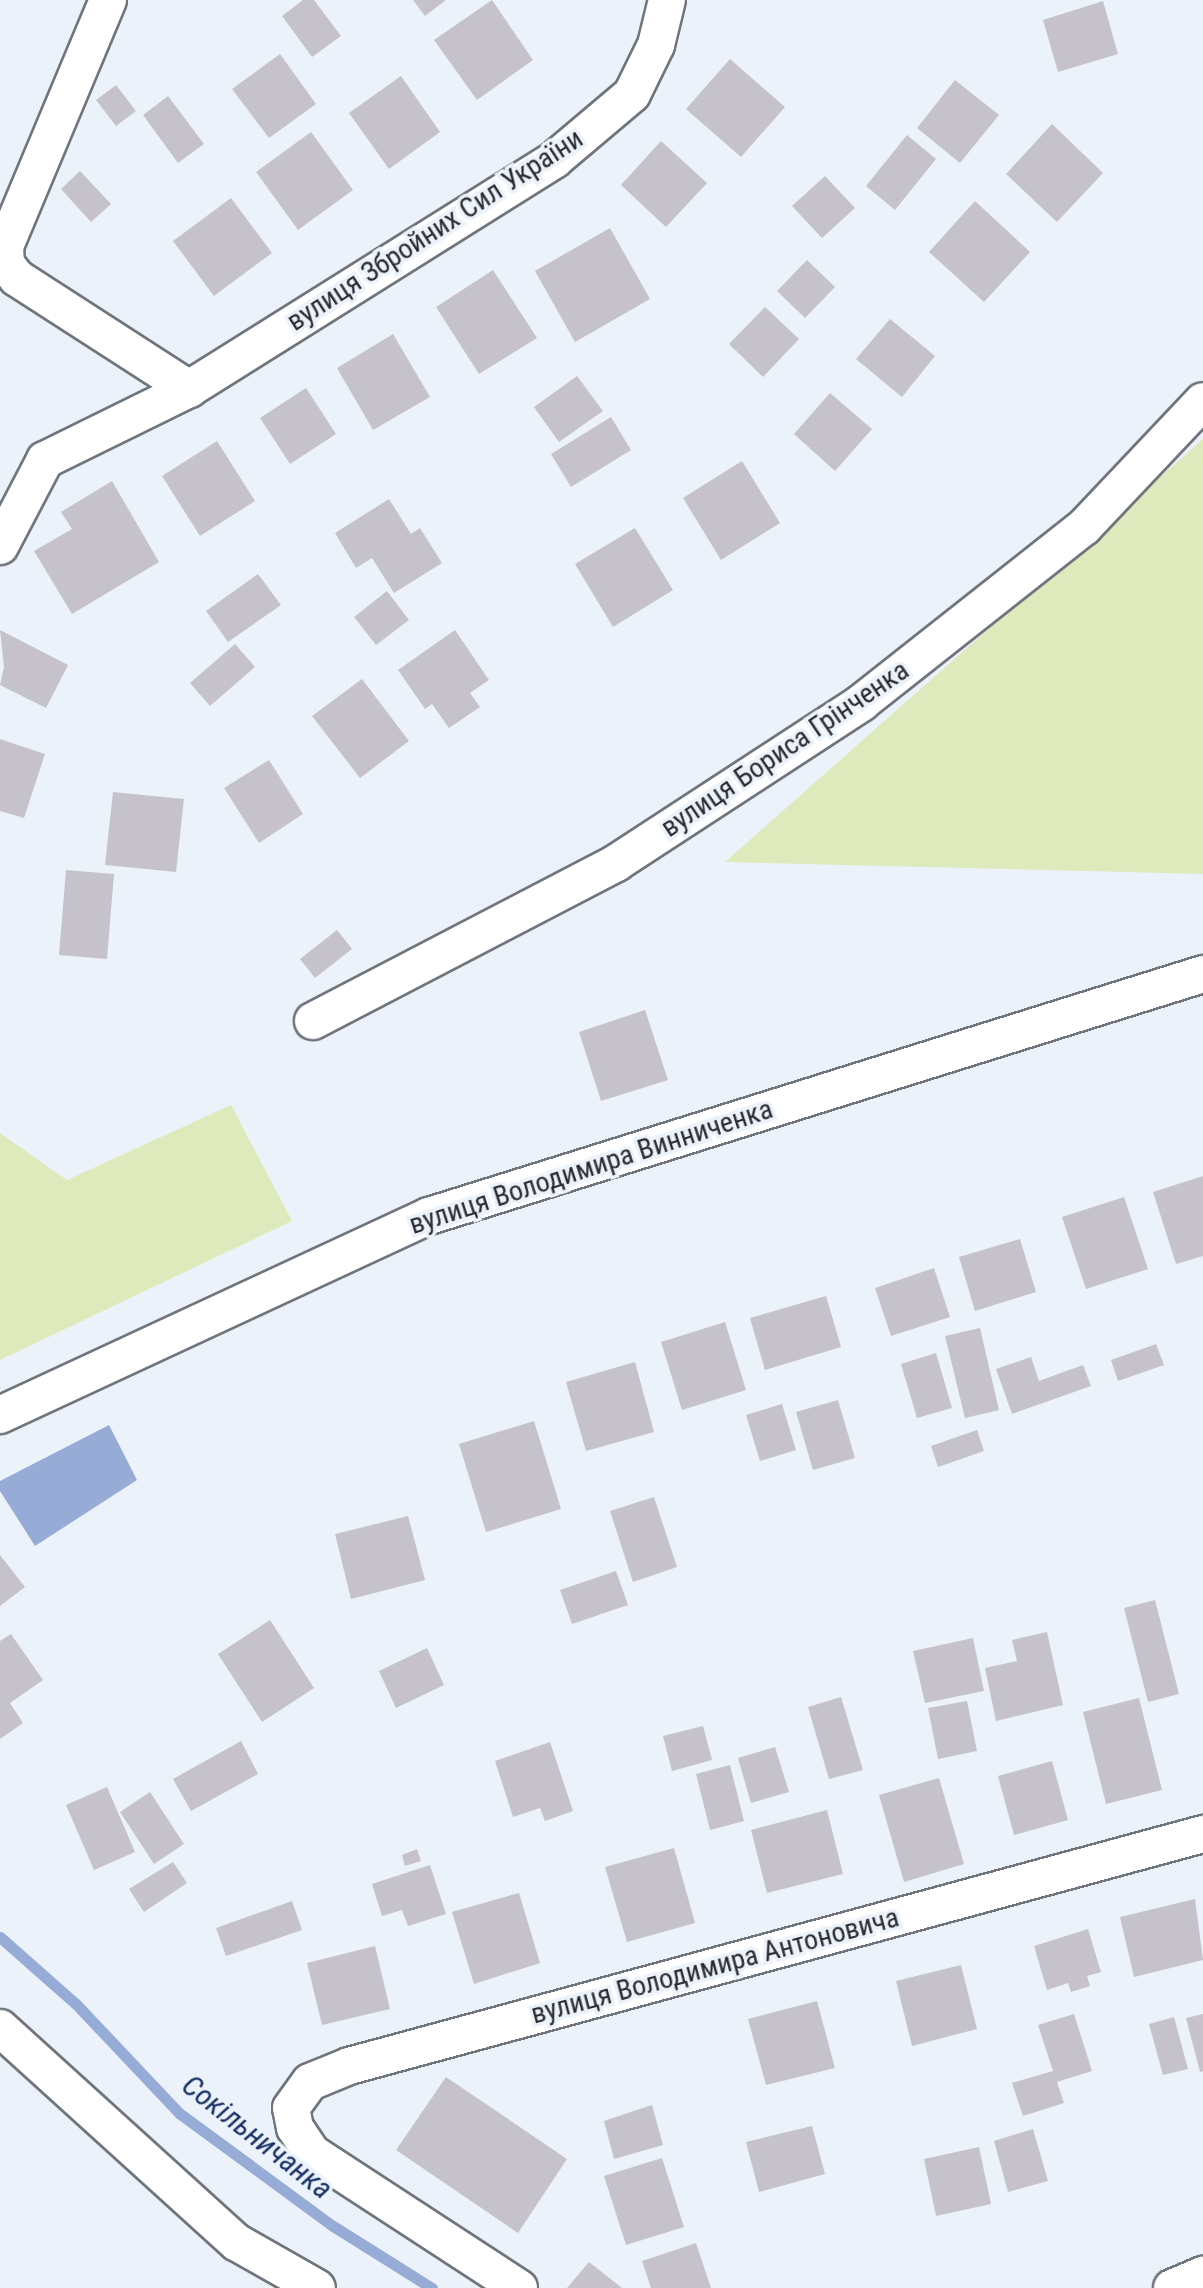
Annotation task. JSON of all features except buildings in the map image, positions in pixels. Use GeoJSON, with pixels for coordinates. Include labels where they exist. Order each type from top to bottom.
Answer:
{"type":"FeatureCollection","features":[{"type":"Feature","properties":{"kind":"street"},"geometry":{"type":"LineString","coordinates":[[108,0],[5,246],[6,264],[17,278],[189,389]]}},
{"type":"Feature","properties":{"kind":"street","name":"вулиця Збройних Сил України"},"geometry":{"type":"LineString","coordinates":[[0,546],[45,460],[189,389],[554,160],[632,94],[656,45],[667,0]]}},
{"type":"Feature","properties":{"kind":"street","name":"вулиця Бориса Грінченка"},"geometry":{"type":"LineString","coordinates":[[313,1021],[616,863],[861,703],[1084,527],[1203,401]]}},
{"type":"Feature","properties":{"kind":"street","name":"вулиця Володимира Винниченка"},"geometry":{"type":"LineString","coordinates":[[0,1415],[429,1216],[1203,974]]}},
{"type":"Feature","properties":{"kind":"street","name":"вулиця Володимира Антоновича"},"geometry":{"type":"LineString","coordinates":[[519,2288],[312,2153],[295,2128],[291,2108],[310,2082],[349,2066],[1203,1834]]}},
{"type":"Feature","properties":{"kind":"street"},"geometry":{"type":"LineString","coordinates":[[0,2028],[236,2242],[317,2288]]}},
{"type":"Feature","properties":{"kind":"street"},"geometry":{"type":"LineString","coordinates":[[1172,2288],[1203,2275]]}},
{"type":"Feature","properties":{"kind":"green space"},"geometry":{"type":"Polygon","coordinates":[[[1203,439],[1203,874],[725,862],[1203,439]]]}},
{"type":"Feature","properties":{"kind":"green space"},"geometry":{"type":"Polygon","coordinates":[[[231,1105],[292,1221],[0,1360],[0,1133],[67,1180],[231,1105]]]}},
{"type":"Feature","properties":{"kind":"water"},"geometry":{"type":"Polygon","coordinates":[[[109,1425],[137,1480],[35,1546],[0,1491],[0,1481],[109,1425]]]}},
{"type":"Feature","properties":{"kind":"waterway","name":"Сокільничанка"},"geometry":{"type":"LineString","coordinates":[[0,1937],[76,2004],[179,2113],[333,2226],[432,2288]]}}]}
